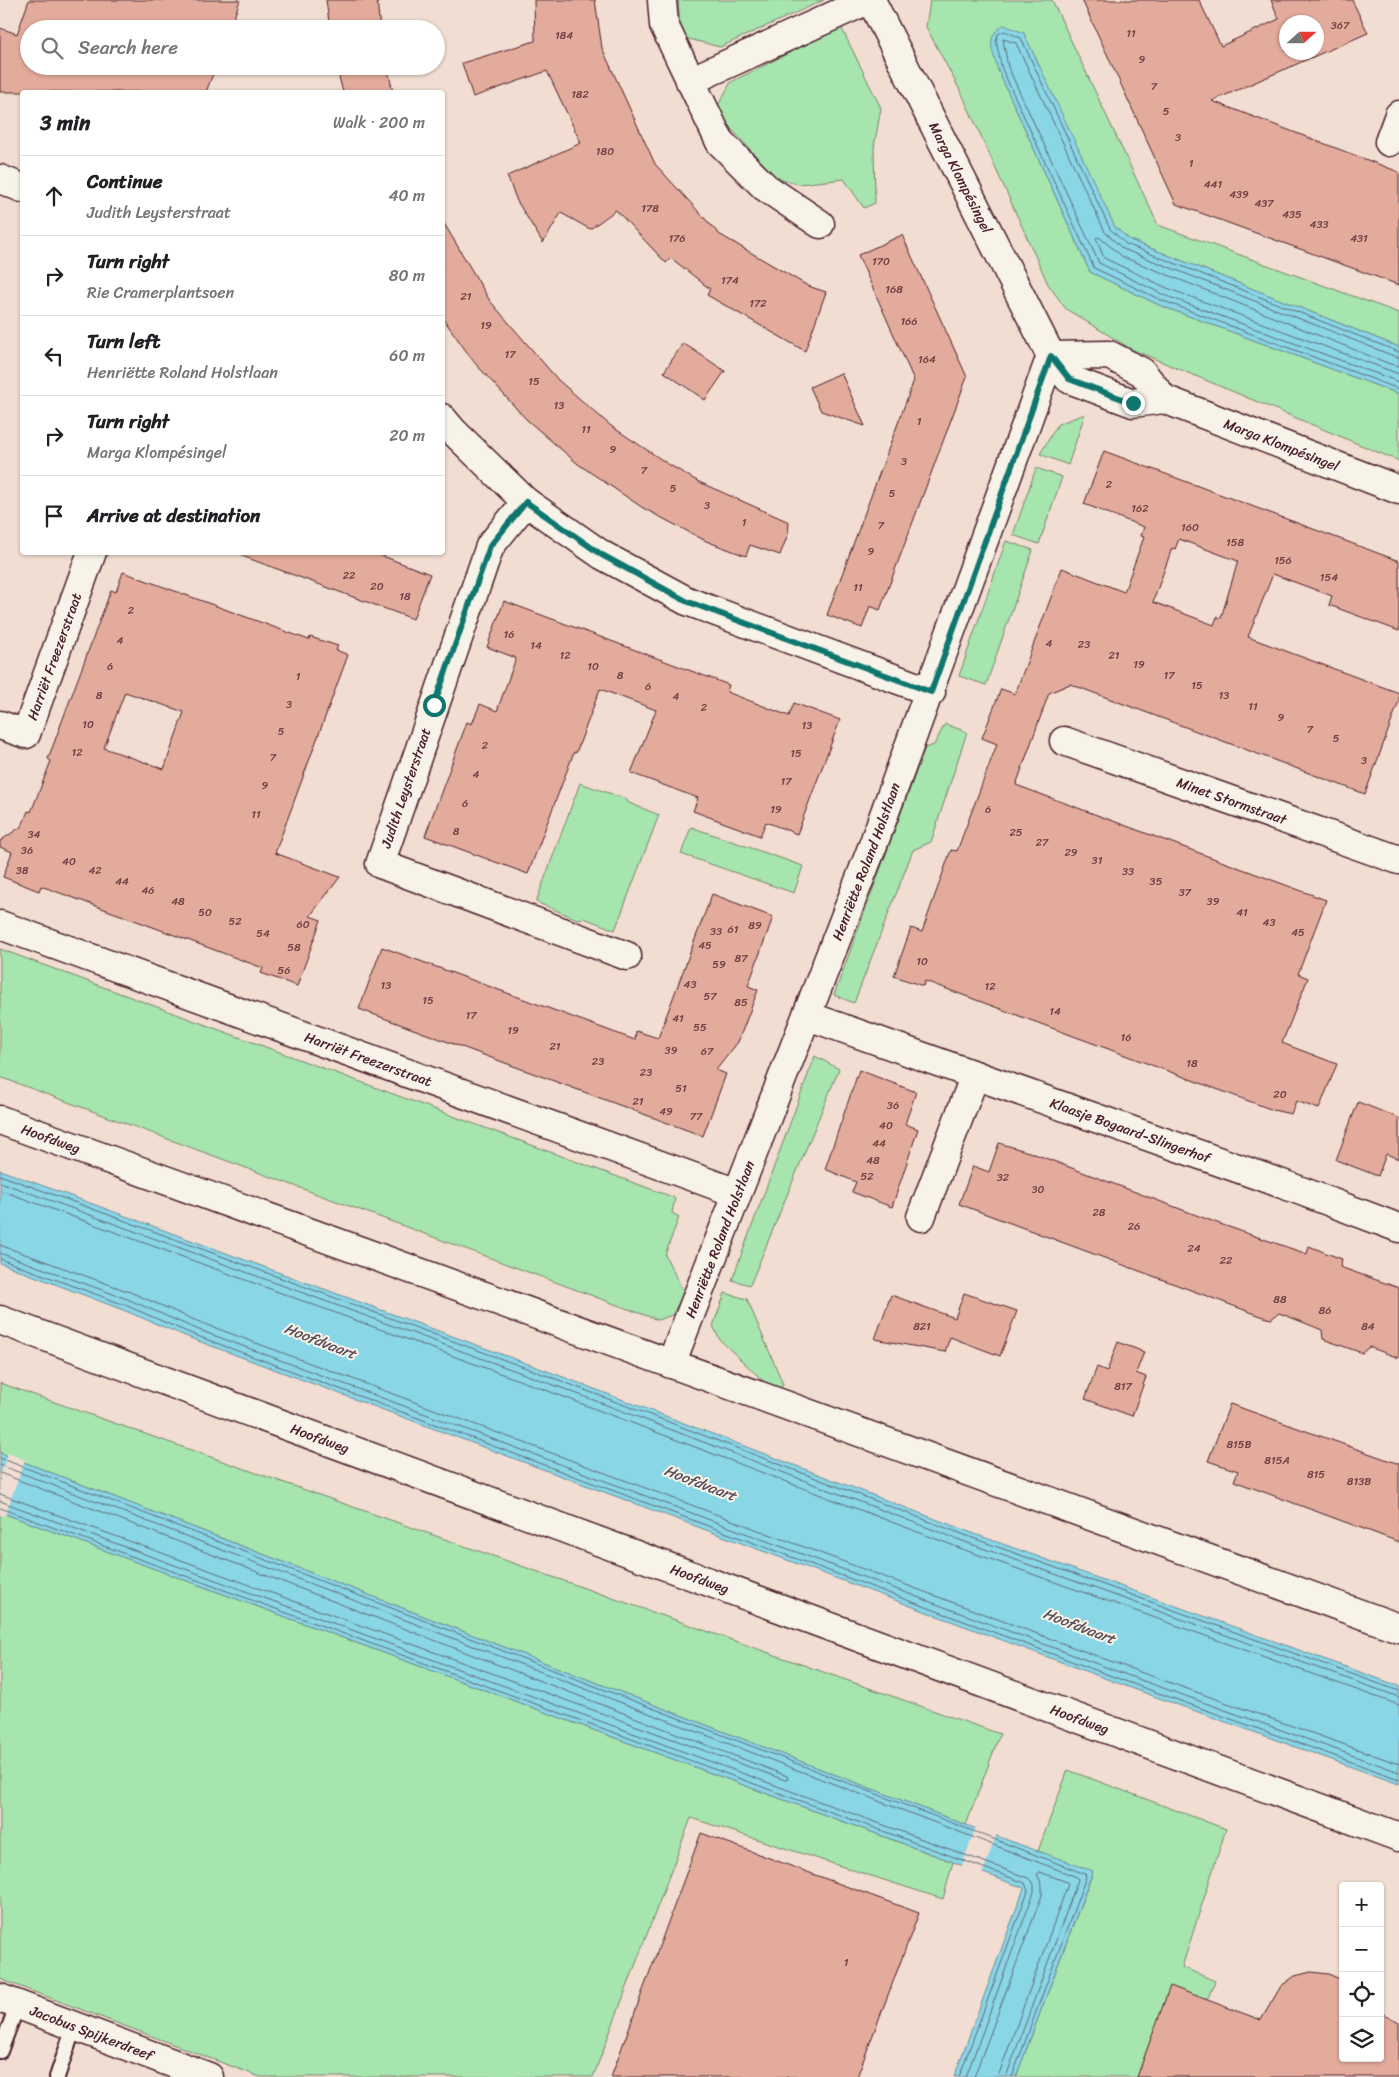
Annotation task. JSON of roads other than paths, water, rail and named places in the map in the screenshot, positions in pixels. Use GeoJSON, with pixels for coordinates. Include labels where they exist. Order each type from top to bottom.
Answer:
{"type":"FeatureCollection","features":[{"type":"Feature","properties":{"kind":"street"},"geometry":{"type":"LineString","coordinates":[[662,0],[664,24],[720,142],[765,187],[820,224]]}},
{"type":"Feature","properties":{"kind":"street","name":"Marga Klompésingel"},"geometry":{"type":"LineString","coordinates":[[690,81],[869,0],[1051,356],[1069,379],[1133,403],[1164,399],[1399,490]]}},
{"type":"Feature","properties":{"kind":"street"},"geometry":{"type":"LineString","coordinates":[[1389,142],[1399,115]]}},
{"type":"Feature","properties":{"kind":"street"},"geometry":{"type":"LineString","coordinates":[[0,179],[20,187]]}},
{"type":"Feature","properties":{"kind":"street","name":"Marga Klompésingel"},"geometry":{"type":"LineString","coordinates":[[1051,356],[1110,355],[1142,372],[1164,399]]}},
{"type":"Feature","properties":{"kind":"street","name":"Henriëtte Roland Holstlaan"},"geometry":{"type":"LineString","coordinates":[[671,1364],[808,1016],[931,692],[1051,356]]}},
{"type":"Feature","properties":{"kind":"street"},"geometry":{"type":"LineString","coordinates":[[445,422],[526,502],[602,555],[686,601],[931,692]]}},
{"type":"Feature","properties":{"kind":"street","name":"Judith Leysterstraat"},"geometry":{"type":"LineString","coordinates":[[526,502],[490,546],[380,864],[627,956]]}},
{"type":"Feature","properties":{"kind":"street","name":"Harriët Freezerstraat"},"geometry":{"type":"LineString","coordinates":[[0,725],[26,734],[91,555]]}},
{"type":"Feature","properties":{"kind":"street","name":"Minet Stormstraat"},"geometry":{"type":"LineString","coordinates":[[1064,742],[1399,859]]}},
{"type":"Feature","properties":{"kind":"street","name":"Harriët Freezerstraat"},"geometry":{"type":"LineString","coordinates":[[0,925],[738,1193]]}},
{"type":"Feature","properties":{"kind":"street","name":"Klaasje Bogaard-Slingerhof"},"geometry":{"type":"LineString","coordinates":[[808,1016],[1288,1186],[1399,1228]]}},
{"type":"Feature","properties":{"kind":"street"},"geometry":{"type":"LineString","coordinates":[[921,1217],[975,1075]]}},
{"type":"Feature","properties":{"kind":"street","name":"Hoofdweg"},"geometry":{"type":"LineString","coordinates":[[0,1120],[1399,1628]]}},
{"type":"Feature","properties":{"kind":"street","name":"Hoofdweg"},"geometry":{"type":"LineString","coordinates":[[0,1320],[1399,1837]]}},
{"type":"Feature","properties":{"kind":"street","name":"Jacobus Spijkerdreef"},"geometry":{"type":"LineString","coordinates":[[9,2001],[209,2077]]}},
{"type":"Feature","properties":{"kind":"lane"},"geometry":{"type":"LineString","coordinates":[[0,2051],[9,2001]]}},
{"type":"Feature","properties":{"kind":"lane"},"geometry":{"type":"LineString","coordinates":[[57,2077],[74,2026]]}},
{"type":"Feature","properties":{"kind":"water"},"geometry":{"type":"Polygon","coordinates":[[[1004,25],[1024,33],[1115,227],[1130,240],[1399,347],[1399,394],[1159,305],[1090,272],[998,70],[992,51],[992,40],[994,34],[1004,25]]]}},
{"type":"Feature","properties":{"kind":"water","name":"Hoofdvaart"},"geometry":{"type":"Polygon","coordinates":[[[0,1170],[550,1372],[972,1533],[1399,1686],[1399,1784],[1131,1688],[190,1338],[0,1263],[0,1170]]]}},
{"type":"Feature","properties":{"kind":"water"},"geometry":{"type":"Polygon","coordinates":[[[0,1453],[966,1825],[1093,1871],[1016,2077],[954,2077],[1024,1888],[0,1512],[0,1453]]]}}]}
